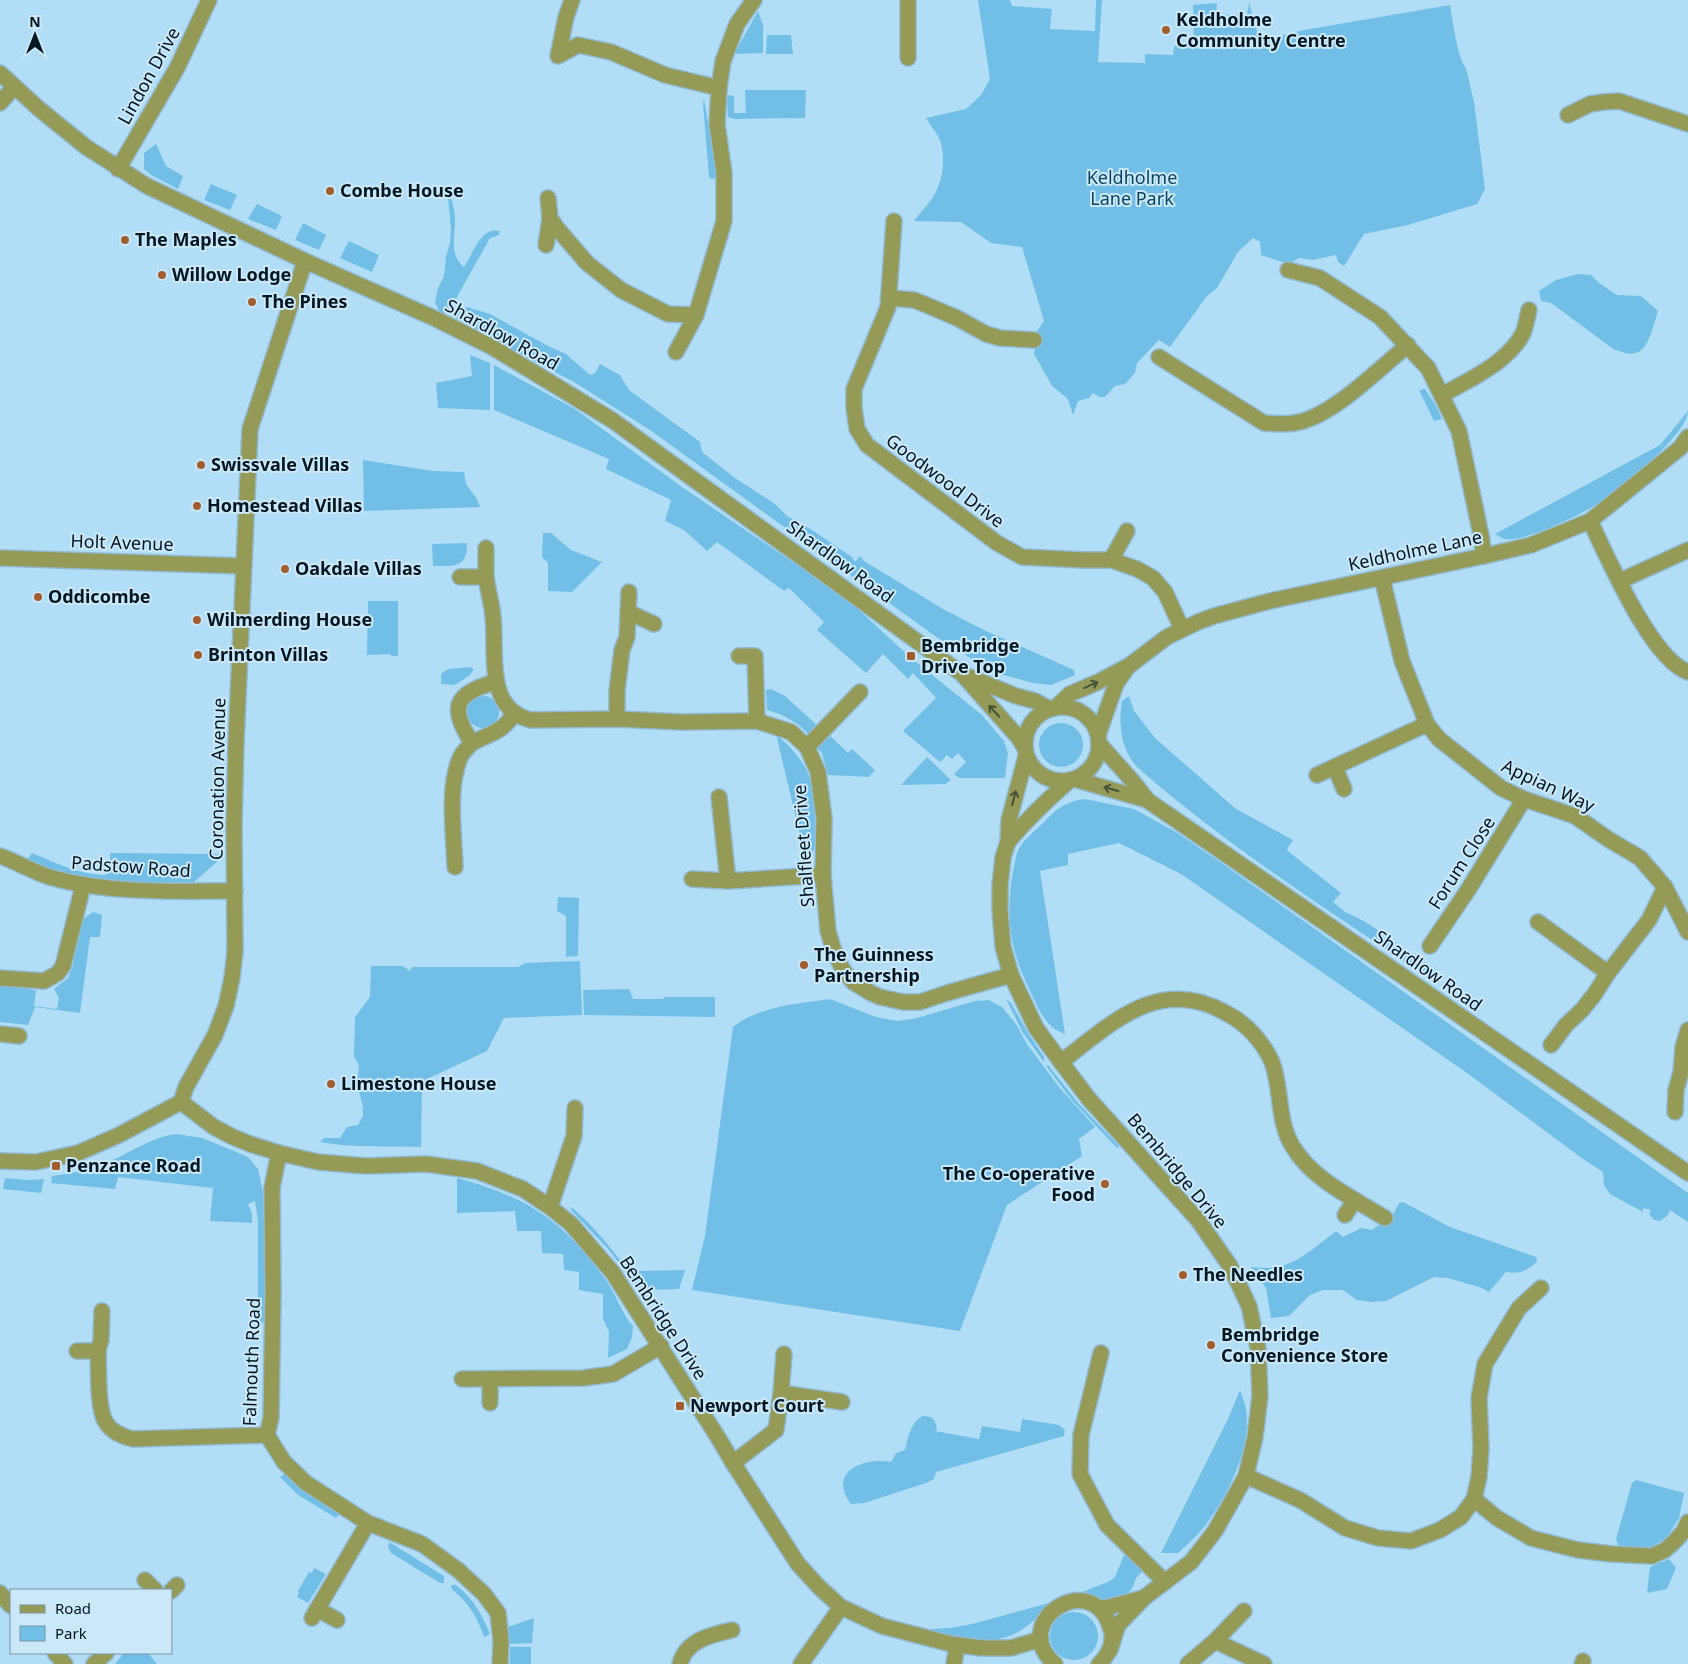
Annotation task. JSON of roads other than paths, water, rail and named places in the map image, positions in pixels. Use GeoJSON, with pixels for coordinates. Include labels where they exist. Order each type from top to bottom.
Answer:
{"type":"FeatureCollection","features":[{"type":"Feature","properties":{"kind":"street","name":"Lindon Drive"},"geometry":{"type":"LineString","coordinates":[[118,169],[177,68],[209,0]]}},
{"type":"Feature","properties":{"kind":"street"},"geometry":{"type":"LineString","coordinates":[[572,0],[566,17],[558,56],[578,45],[611,52],[665,75],[719,88]]}},
{"type":"Feature","properties":{"kind":"street"},"geometry":{"type":"LineString","coordinates":[[676,352],[696,315],[724,221],[724,173],[718,124],[719,88],[723,61],[736,24],[754,0]]}},
{"type":"Feature","properties":{"kind":"street"},"geometry":{"type":"LineString","coordinates":[[908,0],[908,58]]}},
{"type":"Feature","properties":{"kind":"street","name":"Shardlow Road"},"geometry":{"type":"LineString","coordinates":[[0,73],[86,148],[147,186],[305,261],[436,319],[492,347],[612,420],[962,674],[1018,737],[1026,752]]}},
{"type":"Feature","properties":{"kind":"street"},"geometry":{"type":"LineString","coordinates":[[0,103],[14,87]]}},
{"type":"Feature","properties":{"kind":"street"},"geometry":{"type":"LineString","coordinates":[[1568,115],[1590,104],[1619,101],[1688,124]]}},
{"type":"Feature","properties":{"kind":"street"},"geometry":{"type":"LineString","coordinates":[[546,245],[550,218],[548,198]]}},
{"type":"Feature","properties":{"kind":"street"},"geometry":{"type":"LineString","coordinates":[[550,218],[587,263],[621,290],[668,314],[696,315]]}},
{"type":"Feature","properties":{"kind":"street","name":"Goodwood Drive"},"geometry":{"type":"LineString","coordinates":[[894,221],[884,304],[854,389],[857,429],[867,446],[997,543],[1022,557],[1111,560],[1137,569],[1152,578],[1165,592],[1182,629]]}},
{"type":"Feature","properties":{"kind":"street","name":"Coronation Avenue"},"geometry":{"type":"LineString","coordinates":[[181,1102],[186,1086],[215,1035],[226,1006],[232,978],[235,952],[234,823],[250,429],[305,261]]}},
{"type":"Feature","properties":{"kind":"street"},"geometry":{"type":"LineString","coordinates":[[1288,270],[1320,278],[1380,317],[1428,368],[1459,431],[1482,536],[1484,556]]}},
{"type":"Feature","properties":{"kind":"street"},"geometry":{"type":"LineString","coordinates":[[884,304],[919,302],[957,318],[986,334],[1000,338],[1034,340]]}},
{"type":"Feature","properties":{"kind":"street"},"geometry":{"type":"LineString","coordinates":[[1442,395],[1484,372],[1510,350],[1522,333],[1529,310]]}},
{"type":"Feature","properties":{"kind":"street"},"geometry":{"type":"LineString","coordinates":[[1159,357],[1264,423],[1284,424],[1305,421],[1327,411],[1408,345]]}},
{"type":"Feature","properties":{"kind":"street","name":"Keldholme Lane"},"geometry":{"type":"LineString","coordinates":[[1053,708],[1070,694],[1130,665],[1167,637],[1214,616],[1258,604],[1531,545],[1590,521],[1680,448],[1688,437]]}},
{"type":"Feature","properties":{"kind":"street"},"geometry":{"type":"LineString","coordinates":[[1590,521],[1636,614],[1669,660],[1681,670],[1688,672]]}},
{"type":"Feature","properties":{"kind":"street"},"geometry":{"type":"LineString","coordinates":[[1111,560],[1127,531]]}},
{"type":"Feature","properties":{"kind":"street"},"geometry":{"type":"LineString","coordinates":[[455,867],[453,809],[455,775],[461,756],[472,743],[497,733],[516,713],[500,696],[495,682],[493,617],[486,576],[486,548]]}},
{"type":"Feature","properties":{"kind":"street"},"geometry":{"type":"LineString","coordinates":[[1620,581],[1688,550]]}},
{"type":"Feature","properties":{"kind":"street","name":"Holt Avenue"},"geometry":{"type":"LineString","coordinates":[[0,558],[243,566]]}},
{"type":"Feature","properties":{"kind":"street"},"geometry":{"type":"LineString","coordinates":[[460,577],[486,576]]}},
{"type":"Feature","properties":{"kind":"street","name":"Appian Way"},"geometry":{"type":"LineString","coordinates":[[1382,578],[1402,661],[1427,724],[1439,739],[1501,788],[1524,799],[1575,816],[1640,858],[1665,888],[1688,932]]}},
{"type":"Feature","properties":{"kind":"street"},"geometry":{"type":"LineString","coordinates":[[617,719],[617,690],[622,650],[627,637],[629,592]]}},
{"type":"Feature","properties":{"kind":"street"},"geometry":{"type":"LineString","coordinates":[[628,612],[654,624]]}},
{"type":"Feature","properties":{"kind":"street"},"geometry":{"type":"LineString","coordinates":[[739,656],[755,656],[757,721]]}},
{"type":"Feature","properties":{"kind":"street","name":"Keldholme Lane"},"geometry":{"type":"LineString","coordinates":[[1098,739],[1102,721],[1116,684],[1130,665]]}},
{"type":"Feature","properties":{"kind":"street","name":"Shardlow Road"},"geometry":{"type":"LineString","coordinates":[[962,674],[1016,696],[1053,708]]}},
{"type":"Feature","properties":{"kind":"street"},"geometry":{"type":"LineString","coordinates":[[472,743],[458,714],[459,704],[464,696],[476,688],[495,682]]}},
{"type":"Feature","properties":{"kind":"street"},"geometry":{"type":"LineString","coordinates":[[807,747],[860,692]]}},
{"type":"Feature","properties":{"kind":"street"},"geometry":{"type":"LineString","coordinates":[[1053,708],[1069,708],[1084,714],[1091,722],[1098,739],[1097,756],[1091,767],[1083,775],[1072,780],[1054,780],[1046,777],[1034,769],[1026,752],[1026,734],[1030,724],[1040,714],[1053,708]]}},
{"type":"Feature","properties":{"kind":"street","name":"Shalfleet Drive"},"geometry":{"type":"LineString","coordinates":[[516,713],[522,718],[531,720],[757,721],[791,732],[807,747],[818,772],[822,807],[823,874],[828,931],[834,951],[843,970],[854,982],[870,993],[880,998],[903,1002],[920,1002],[1011,975]]}},
{"type":"Feature","properties":{"kind":"street"},"geometry":{"type":"LineString","coordinates":[[1317,775],[1427,724]]}},
{"type":"Feature","properties":{"kind":"street","name":"Shardlow Road"},"geometry":{"type":"LineString","coordinates":[[1098,739],[1114,762],[1139,788],[1147,800]]}},
{"type":"Feature","properties":{"kind":"street","name":"Bembridge Drive"},"geometry":{"type":"LineString","coordinates":[[1026,752],[1009,820],[1008,842],[1001,871],[1000,910],[1003,947],[1011,975],[1036,1028],[1061,1062],[1089,1098],[1198,1220],[1230,1266],[1249,1306],[1258,1348],[1260,1396],[1255,1437],[1246,1476],[1215,1531],[1202,1548],[1191,1562],[1144,1597],[1118,1625],[1110,1650]]}},
{"type":"Feature","properties":{"kind":"street"},"geometry":{"type":"LineString","coordinates":[[1335,767],[1344,789]]}},
{"type":"Feature","properties":{"kind":"street","name":"Shardlow Road"},"geometry":{"type":"LineString","coordinates":[[1072,780],[1147,800],[1688,1173]]}},
{"type":"Feature","properties":{"kind":"street","name":"Bembridge Drive"},"geometry":{"type":"LineString","coordinates":[[1008,842],[1043,803],[1072,780]]}},
{"type":"Feature","properties":{"kind":"street"},"geometry":{"type":"LineString","coordinates":[[718,797],[728,880]]}},
{"type":"Feature","properties":{"kind":"street","name":"Forum Close"},"geometry":{"type":"LineString","coordinates":[[1430,946],[1468,890],[1524,799]]}},
{"type":"Feature","properties":{"kind":"street","name":"Padstow Road"},"geometry":{"type":"LineString","coordinates":[[0,856],[50,878],[83,886],[156,891],[235,891]]}},
{"type":"Feature","properties":{"kind":"street"},"geometry":{"type":"LineString","coordinates":[[692,879],[728,880],[823,874]]}},
{"type":"Feature","properties":{"kind":"street"},"geometry":{"type":"LineString","coordinates":[[0,978],[44,981],[58,973],[63,966],[83,886]]}},
{"type":"Feature","properties":{"kind":"street"},"geometry":{"type":"LineString","coordinates":[[1551,1045],[1566,1025],[1594,995],[1608,973],[1649,920],[1665,888]]}},
{"type":"Feature","properties":{"kind":"street"},"geometry":{"type":"LineString","coordinates":[[1538,922],[1608,973]]}},
{"type":"Feature","properties":{"kind":"street"},"geometry":{"type":"LineString","coordinates":[[1061,1062],[1113,1022],[1144,1005],[1166,1000],[1181,1000],[1202,1002],[1216,1007],[1234,1017],[1252,1032],[1269,1056],[1278,1081],[1286,1134],[1300,1158],[1316,1174],[1385,1218]]}},
{"type":"Feature","properties":{"kind":"street"},"geometry":{"type":"LineString","coordinates":[[1675,1112],[1676,1090],[1681,1072],[1683,1047],[1688,1030]]}},
{"type":"Feature","properties":{"kind":"street"},"geometry":{"type":"LineString","coordinates":[[0,1034],[19,1036]]}},
{"type":"Feature","properties":{"kind":"street"},"geometry":{"type":"LineString","coordinates":[[0,1161],[36,1162],[78,1153],[119,1135],[181,1102]]}},
{"type":"Feature","properties":{"kind":"street","name":"Bembridge Drive"},"geometry":{"type":"LineString","coordinates":[[181,1102],[214,1127],[233,1137],[279,1153],[318,1162],[366,1166],[426,1164],[477,1171],[523,1189],[571,1224],[613,1273],[798,1564],[841,1607],[882,1626],[929,1640],[957,1645],[982,1648],[1011,1648],[1041,1639]]}},
{"type":"Feature","properties":{"kind":"street"},"geometry":{"type":"LineString","coordinates":[[550,1207],[574,1136],[574,1108]]}},
{"type":"Feature","properties":{"kind":"street","name":"Falmouth Road"},"geometry":{"type":"LineString","coordinates":[[279,1153],[272,1188],[271,1418],[267,1435],[284,1462],[306,1484],[368,1523],[422,1544],[458,1570],[484,1594],[498,1613],[501,1642],[500,1664]]}},
{"type":"Feature","properties":{"kind":"street"},"geometry":{"type":"LineString","coordinates":[[1345,1215],[1355,1200]]}},
{"type":"Feature","properties":{"kind":"street"},"geometry":{"type":"LineString","coordinates":[[1246,1476],[1300,1500],[1345,1528],[1378,1538],[1411,1541],[1440,1530],[1461,1517],[1474,1499],[1479,1477],[1481,1448],[1479,1398],[1485,1364],[1519,1308],[1541,1288]]}},
{"type":"Feature","properties":{"kind":"street"},"geometry":{"type":"LineString","coordinates":[[102,1311],[101,1340],[98,1351],[101,1407],[105,1422],[117,1433],[133,1439],[267,1435]]}},
{"type":"Feature","properties":{"kind":"street"},"geometry":{"type":"LineString","coordinates":[[462,1379],[583,1378],[613,1374],[661,1346]]}},
{"type":"Feature","properties":{"kind":"street"},"geometry":{"type":"LineString","coordinates":[[77,1351],[98,1351]]}},
{"type":"Feature","properties":{"kind":"street"},"geometry":{"type":"LineString","coordinates":[[1101,1353],[1081,1435],[1080,1474],[1107,1525],[1165,1582]]}},
{"type":"Feature","properties":{"kind":"street"},"geometry":{"type":"LineString","coordinates":[[733,1463],[776,1430],[782,1393],[784,1354]]}},
{"type":"Feature","properties":{"kind":"street"},"geometry":{"type":"LineString","coordinates":[[490,1378],[490,1402]]}},
{"type":"Feature","properties":{"kind":"street"},"geometry":{"type":"LineString","coordinates":[[782,1393],[842,1402]]}},
{"type":"Feature","properties":{"kind":"street"},"geometry":{"type":"LineString","coordinates":[[1474,1499],[1497,1518],[1531,1538],[1578,1550],[1612,1554],[1652,1556],[1665,1550],[1675,1541],[1684,1532],[1688,1522]]}},
{"type":"Feature","properties":{"kind":"street"},"geometry":{"type":"LineString","coordinates":[[337,1620],[315,1613],[368,1523]]}},
{"type":"Feature","properties":{"kind":"street"},"geometry":{"type":"LineString","coordinates":[[0,1593],[10,1605]]}},
{"type":"Feature","properties":{"kind":"street","name":"Bembridge Drive"},"geometry":{"type":"LineString","coordinates":[[1100,1608],[1144,1597]]}},
{"type":"Feature","properties":{"kind":"street"},"geometry":{"type":"LineString","coordinates":[[1055,1664],[1045,1653],[1041,1639],[1045,1620],[1052,1610],[1062,1604],[1081,1601],[1100,1608],[1108,1620],[1112,1635],[1110,1650],[1099,1664]]}},
{"type":"Feature","properties":{"kind":"street"},"geometry":{"type":"LineString","coordinates":[[801,1664],[841,1607]]}},
{"type":"Feature","properties":{"kind":"street"},"geometry":{"type":"LineString","coordinates":[[1188,1664],[1215,1641],[1244,1611]]}},
{"type":"Feature","properties":{"kind":"street"},"geometry":{"type":"LineString","coordinates":[[680,1664],[682,1655],[694,1643],[714,1634],[732,1630]]}},
{"type":"Feature","properties":{"kind":"street"},"geometry":{"type":"LineString","coordinates":[[1215,1641],[1264,1664]]}},
{"type":"Feature","properties":{"kind":"street"},"geometry":{"type":"LineString","coordinates":[[954,1664],[957,1645]]}},
{"type":"Feature","properties":{"kind":"street"},"geometry":{"type":"LineString","coordinates":[[56,1654],[65,1664]]}},
{"type":"Feature","properties":{"kind":"street"},"geometry":{"type":"LineString","coordinates":[[94,1664],[105,1654]]}},
{"type":"Feature","properties":{"kind":"place","name":"Keldholme Community Centre"},"geometry":{"type":"Point","coordinates":[1166,30]}},
{"type":"Feature","properties":{"kind":"place","name":"Combe House"},"geometry":{"type":"Point","coordinates":[330,191]}},
{"type":"Feature","properties":{"kind":"place","name":"The Maples"},"geometry":{"type":"Point","coordinates":[125,240]}},
{"type":"Feature","properties":{"kind":"place","name":"Willow Lodge"},"geometry":{"type":"Point","coordinates":[162,275]}},
{"type":"Feature","properties":{"kind":"place","name":"The Pines"},"geometry":{"type":"Point","coordinates":[252,302]}},
{"type":"Feature","properties":{"kind":"place","name":"Swissvale Villas"},"geometry":{"type":"Point","coordinates":[201,465]}},
{"type":"Feature","properties":{"kind":"place","name":"Homestead Villas"},"geometry":{"type":"Point","coordinates":[197,506]}},
{"type":"Feature","properties":{"kind":"place","name":"Oakdale Villas"},"geometry":{"type":"Point","coordinates":[285,569]}},
{"type":"Feature","properties":{"kind":"place","name":"Oddicombe"},"geometry":{"type":"Point","coordinates":[38,597]}},
{"type":"Feature","properties":{"kind":"place","name":"Wilmerding House"},"geometry":{"type":"Point","coordinates":[197,620]}},
{"type":"Feature","properties":{"kind":"place","name":"Brinton Villas"},"geometry":{"type":"Point","coordinates":[198,655]}},
{"type":"Feature","properties":{"kind":"place","name":"Bembridge Drive Top"},"geometry":{"type":"Point","coordinates":[911,656]}},
{"type":"Feature","properties":{"kind":"place","name":"The Guinness Partnership"},"geometry":{"type":"Point","coordinates":[804,965]}},
{"type":"Feature","properties":{"kind":"place","name":"Limestone House"},"geometry":{"type":"Point","coordinates":[331,1084]}},
{"type":"Feature","properties":{"kind":"place","name":"Penzance Road"},"geometry":{"type":"Point","coordinates":[56,1166]}},
{"type":"Feature","properties":{"kind":"place","name":"The Co-operative Food"},"geometry":{"type":"Point","coordinates":[1105,1184]}},
{"type":"Feature","properties":{"kind":"place","name":"The Needles"},"geometry":{"type":"Point","coordinates":[1183,1275]}},
{"type":"Feature","properties":{"kind":"place","name":"Bembridge Convenience Store"},"geometry":{"type":"Point","coordinates":[1211,1345]}},
{"type":"Feature","properties":{"kind":"place","name":"Newport Court"},"geometry":{"type":"Point","coordinates":[680,1406]}},
{"type":"Feature","properties":{"kind":"park label","name":"Keldholme Lane Park"},"geometry":{"type":"Point","coordinates":[1132,188]}}]}
